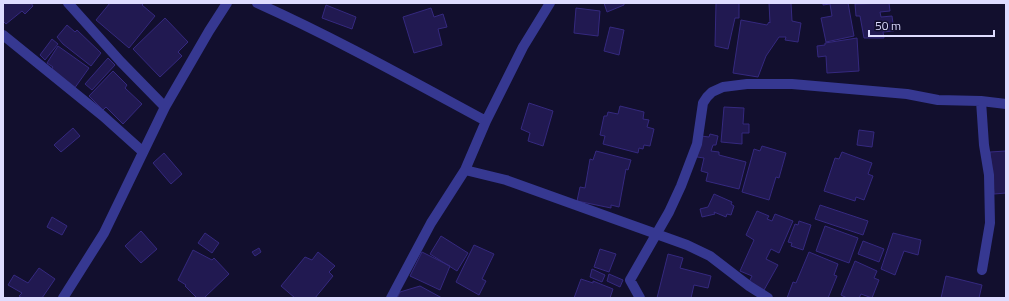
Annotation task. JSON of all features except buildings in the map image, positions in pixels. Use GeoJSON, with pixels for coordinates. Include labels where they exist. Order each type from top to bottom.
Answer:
{"type":"FeatureCollection","features":[{"type":"Feature","properties":{"kind":"street"},"geometry":{"type":"LineString","coordinates":[[68,3],[120,62],[165,107]]}},
{"type":"Feature","properties":{"kind":"street"},"geometry":{"type":"LineString","coordinates":[[63,298],[104,233],[142,151],[165,107],[209,31],[228,3]]}},
{"type":"Feature","properties":{"kind":"street"},"geometry":{"type":"LineString","coordinates":[[256,3],[284,15],[398,73],[486,121]]}},
{"type":"Feature","properties":{"kind":"street"},"geometry":{"type":"LineString","coordinates":[[391,298],[431,223],[465,170],[486,121],[523,47],[550,3]]}},
{"type":"Feature","properties":{"kind":"street"},"geometry":{"type":"LineString","coordinates":[[3,35],[103,116],[142,151]]}},
{"type":"Feature","properties":{"kind":"street"},"geometry":{"type":"LineString","coordinates":[[640,298],[630,280],[669,212],[684,179],[697,144],[704,103],[712,92],[724,87],[748,84],[792,84],[907,94],[938,100],[981,101],[1006,104]]}},
{"type":"Feature","properties":{"kind":"street"},"geometry":{"type":"LineString","coordinates":[[981,101],[984,145],[989,175],[990,224],[982,270]]}},
{"type":"Feature","properties":{"kind":"street"},"geometry":{"type":"LineString","coordinates":[[465,170],[506,180],[687,245],[710,256],[749,286],[768,298]]}}]}
